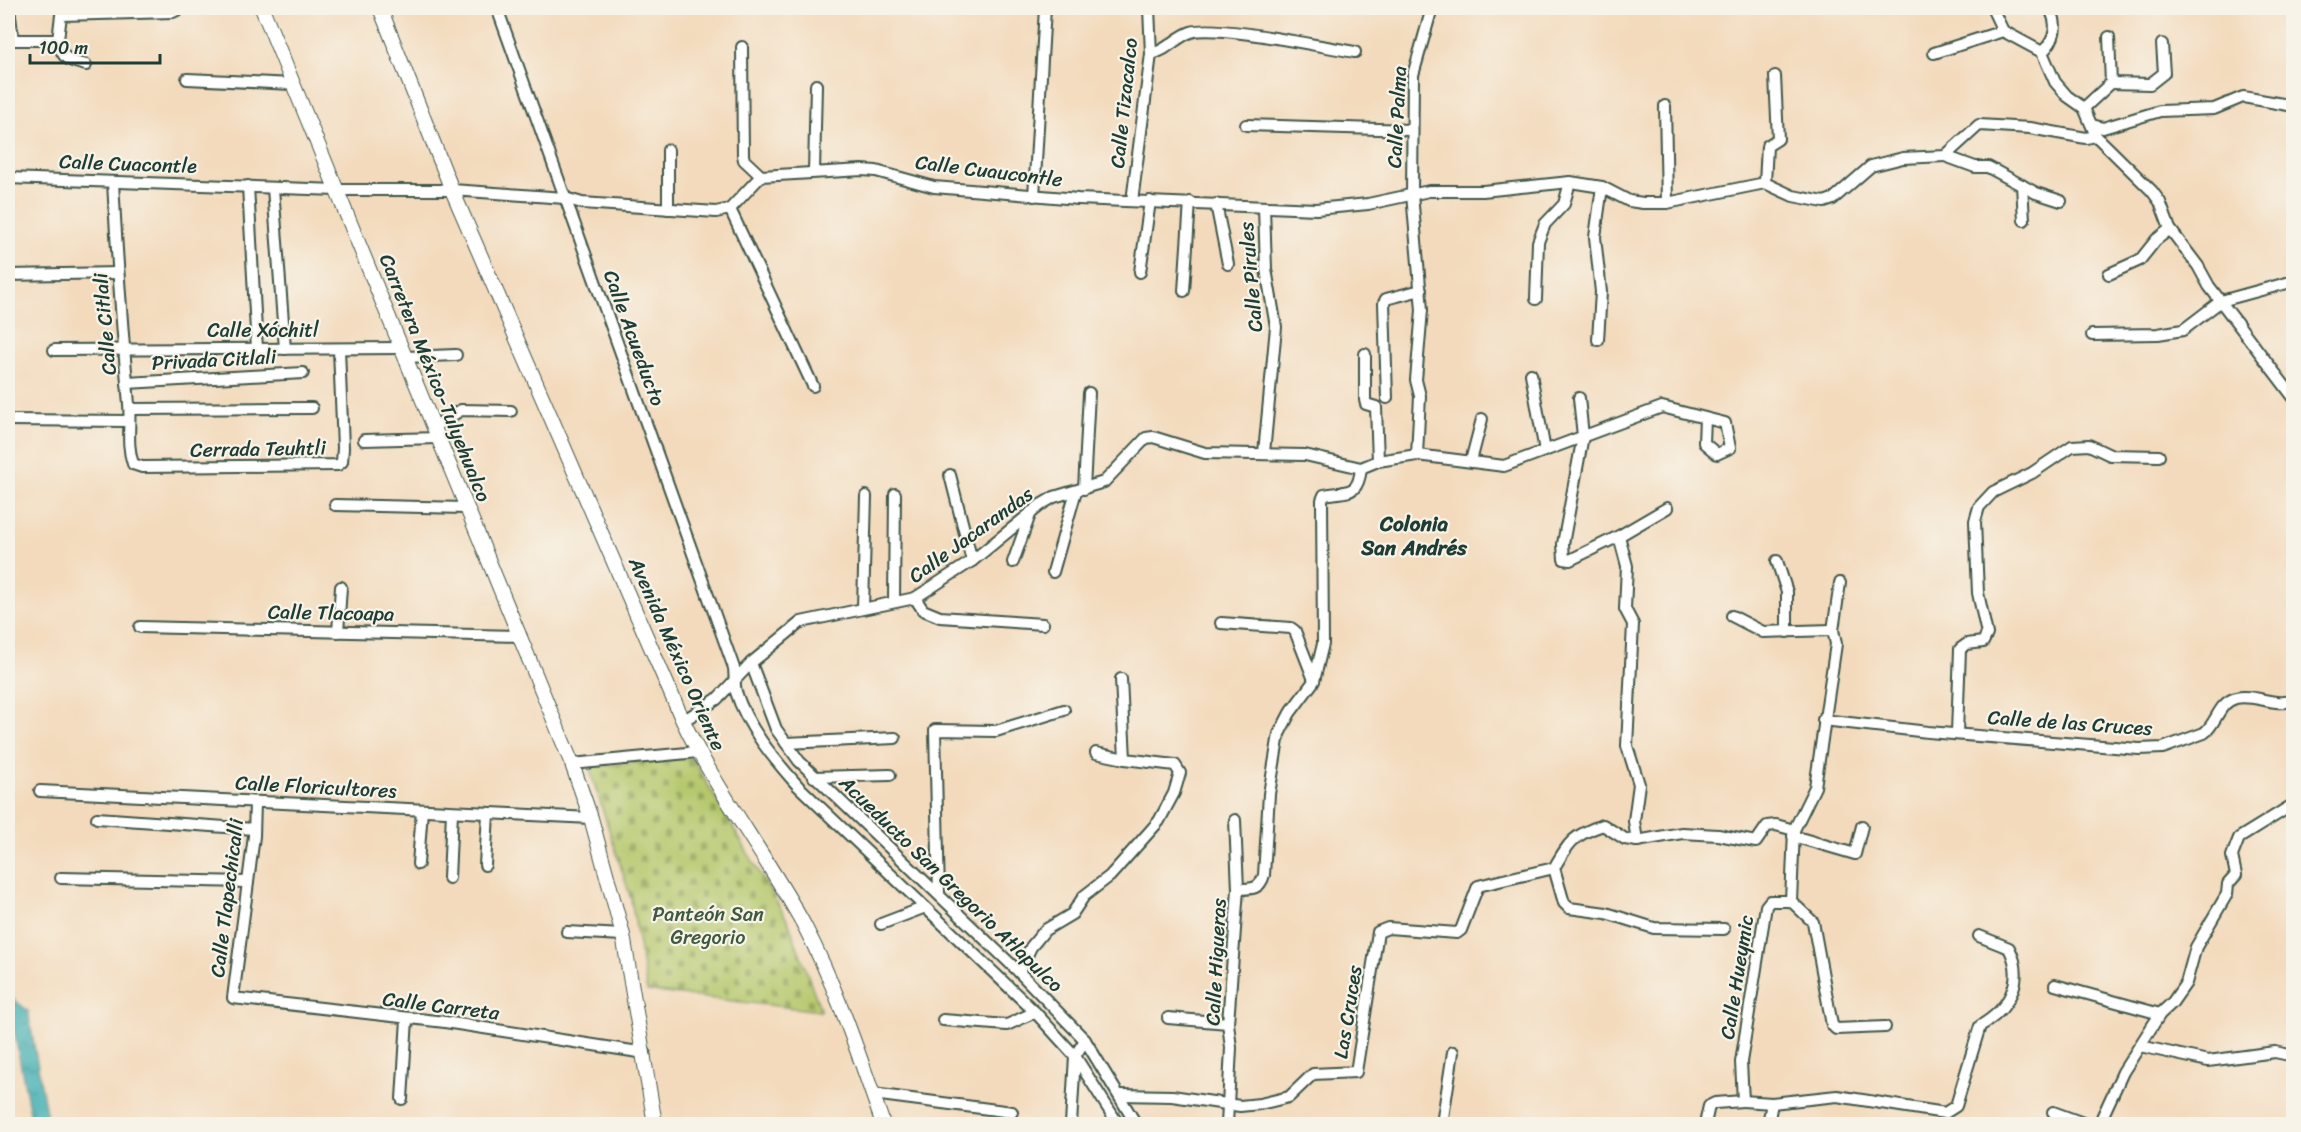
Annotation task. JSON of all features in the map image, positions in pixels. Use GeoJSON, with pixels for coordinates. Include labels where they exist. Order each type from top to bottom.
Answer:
{"type":"FeatureCollection","features":[{"type":"Feature","properties":{"kind":"main road","name":"Carretera México-Tulyehualco"},"geometry":{"type":"LineString","coordinates":[[262,8],[466,508],[521,636],[591,818],[623,935],[645,1053],[655,1125]]}},
{"type":"Feature","properties":{"kind":"main road","name":"Avenida México Oriente"},"geometry":{"type":"LineString","coordinates":[[380,8],[452,190],[682,720],[698,752],[804,926],[835,994],[883,1125]]}},
{"type":"Feature","properties":{"kind":"street"},"geometry":{"type":"LineString","coordinates":[[9,8],[10,40],[58,40]]}},
{"type":"Feature","properties":{"kind":"street"},"geometry":{"type":"LineString","coordinates":[[86,65],[67,61],[62,56],[58,40],[61,15],[173,12],[181,8]]}},
{"type":"Feature","properties":{"kind":"street","name":"Calle Acueducto"},"geometry":{"type":"LineString","coordinates":[[497,8],[734,668],[736,680]]}},
{"type":"Feature","properties":{"kind":"street"},"geometry":{"type":"LineString","coordinates":[[1034,196],[1045,8]]}},
{"type":"Feature","properties":{"kind":"street","name":"Calle Tizacalco"},"geometry":{"type":"LineString","coordinates":[[1132,201],[1151,54],[1149,8]]}},
{"type":"Feature","properties":{"kind":"street","name":"Calle Palma"},"geometry":{"type":"LineString","coordinates":[[1416,455],[1420,396],[1416,380],[1421,336],[1421,290],[1412,194],[1413,75],[1432,8]]}},
{"type":"Feature","properties":{"kind":"street"},"geometry":{"type":"LineString","coordinates":[[1992,8],[2003,31],[2042,52],[2055,82],[2067,96],[2084,108],[2096,136],[2152,191],[2160,202],[2170,229],[2294,398]]}},
{"type":"Feature","properties":{"kind":"street"},"geometry":{"type":"LineString","coordinates":[[2042,52],[2052,43],[2055,30],[2054,14],[2049,8]]}},
{"type":"Feature","properties":{"kind":"street"},"geometry":{"type":"LineString","coordinates":[[1151,54],[1160,52],[1188,33],[1198,31],[1232,33],[1355,52]]}},
{"type":"Feature","properties":{"kind":"street"},"geometry":{"type":"LineString","coordinates":[[1934,53],[2003,31]]}},
{"type":"Feature","properties":{"kind":"street"},"geometry":{"type":"LineString","coordinates":[[2109,37],[2110,83]]}},
{"type":"Feature","properties":{"kind":"street"},"geometry":{"type":"LineString","coordinates":[[2084,108],[2110,83],[2150,84],[2164,73],[2162,44]]}},
{"type":"Feature","properties":{"kind":"street"},"geometry":{"type":"LineString","coordinates":[[452,190],[565,198],[582,203],[705,213],[730,209],[761,176],[744,160],[743,155],[742,47]]}},
{"type":"Feature","properties":{"kind":"street"},"geometry":{"type":"LineString","coordinates":[[1765,183],[1767,146],[1778,139],[1779,133],[1775,76]]}},
{"type":"Feature","properties":{"kind":"street"},"geometry":{"type":"LineString","coordinates":[[187,79],[292,84]]}},
{"type":"Feature","properties":{"kind":"street"},"geometry":{"type":"LineString","coordinates":[[814,172],[816,85]]}},
{"type":"Feature","properties":{"kind":"street"},"geometry":{"type":"LineString","coordinates":[[2092,125],[2103,128],[2174,109],[2205,110],[2243,97],[2294,106]]}},
{"type":"Feature","properties":{"kind":"street"},"geometry":{"type":"LineString","coordinates":[[1665,106],[1667,203]]}},
{"type":"Feature","properties":{"kind":"street"},"geometry":{"type":"LineString","coordinates":[[1945,156],[1979,125],[1989,124],[2064,132],[2086,138],[2096,136]]}},
{"type":"Feature","properties":{"kind":"street"},"geometry":{"type":"LineString","coordinates":[[1246,125],[1412,130]]}},
{"type":"Feature","properties":{"kind":"street"},"geometry":{"type":"LineString","coordinates":[[668,150],[668,209]]}},
{"type":"Feature","properties":{"kind":"street"},"geometry":{"type":"LineString","coordinates":[[1412,194],[1570,182],[1602,187],[1629,201],[1667,203],[1765,183],[1793,196],[1816,202],[1833,199],[1864,171],[1881,162],[1903,158],[1945,156],[1975,167],[1988,167],[2036,193],[2061,201]]}},
{"type":"Feature","properties":{"kind":"street","name":"Calle Cuaucontle"},"geometry":{"type":"LineString","coordinates":[[761,176],[876,171],[934,187],[1034,196],[1264,207],[1345,207],[1412,194]]}},
{"type":"Feature","properties":{"kind":"street","name":"Calle Cuacontle"},"geometry":{"type":"LineString","coordinates":[[8,178],[337,190],[452,190]]}},
{"type":"Feature","properties":{"kind":"street","name":"Calle Citlali"},"geometry":{"type":"LineString","coordinates":[[113,182],[123,350],[130,415],[129,454],[133,464]]}},
{"type":"Feature","properties":{"kind":"street"},"geometry":{"type":"LineString","coordinates":[[1536,299],[1538,242],[1545,224],[1563,204],[1570,182]]}},
{"type":"Feature","properties":{"kind":"street"},"geometry":{"type":"LineString","coordinates":[[2022,185],[2024,220]]}},
{"type":"Feature","properties":{"kind":"street"},"geometry":{"type":"LineString","coordinates":[[248,186],[257,349]]}},
{"type":"Feature","properties":{"kind":"street"},"geometry":{"type":"LineString","coordinates":[[1598,340],[1601,292],[1595,237],[1602,187]]}},
{"type":"Feature","properties":{"kind":"street"},"geometry":{"type":"LineString","coordinates":[[273,188],[285,349]]}},
{"type":"Feature","properties":{"kind":"street"},"geometry":{"type":"LineString","coordinates":[[1140,272],[1150,201]]}},
{"type":"Feature","properties":{"kind":"street"},"geometry":{"type":"LineString","coordinates":[[1184,291],[1191,202]]}},
{"type":"Feature","properties":{"kind":"street"},"geometry":{"type":"LineString","coordinates":[[1216,204],[1228,264]]}},
{"type":"Feature","properties":{"kind":"street","name":"Calle Pirules"},"geometry":{"type":"LineString","coordinates":[[1264,207],[1266,269],[1276,327],[1264,453]]}},
{"type":"Feature","properties":{"kind":"street"},"geometry":{"type":"LineString","coordinates":[[730,209],[813,386]]}},
{"type":"Feature","properties":{"kind":"street"},"geometry":{"type":"LineString","coordinates":[[2109,274],[2140,260],[2156,240],[2170,229]]}},
{"type":"Feature","properties":{"kind":"street"},"geometry":{"type":"LineString","coordinates":[[8,285],[8,274],[118,273]]}},
{"type":"Feature","properties":{"kind":"street"},"geometry":{"type":"LineString","coordinates":[[2091,335],[2158,334],[2183,330],[2221,301],[2294,281]]}},
{"type":"Feature","properties":{"kind":"street"},"geometry":{"type":"LineString","coordinates":[[1388,398],[1384,303],[1386,299],[1421,290]]}},
{"type":"Feature","properties":{"kind":"street","name":"Calle Xóchitl"},"geometry":{"type":"LineString","coordinates":[[54,350],[339,349],[456,355]]}},
{"type":"Feature","properties":{"kind":"street","name":"Cerrada Teuhtli"},"geometry":{"type":"LineString","coordinates":[[133,464],[152,467],[338,465],[342,462],[343,448],[339,349]]}},
{"type":"Feature","properties":{"kind":"street"},"geometry":{"type":"LineString","coordinates":[[1365,354],[1365,400],[1366,404],[1376,407],[1378,461]]}},
{"type":"Feature","properties":{"kind":"street","name":"Privada Citlali"},"geometry":{"type":"LineString","coordinates":[[127,383],[303,373]]}},
{"type":"Feature","properties":{"kind":"street"},"geometry":{"type":"LineString","coordinates":[[1531,374],[1545,451]]}},
{"type":"Feature","properties":{"kind":"street"},"geometry":{"type":"LineString","coordinates":[[1053,572],[1080,490],[1089,393]]}},
{"type":"Feature","properties":{"kind":"street"},"geometry":{"type":"LineString","coordinates":[[1579,398],[1583,436],[1562,554],[1564,559],[1570,560],[1619,536],[1667,508]]}},
{"type":"Feature","properties":{"kind":"street"},"geometry":{"type":"LineString","coordinates":[[1238,889],[1256,888],[1261,884],[1264,875],[1269,794],[1279,734],[1290,713],[1314,681],[1323,644],[1322,500],[1324,495],[1349,492],[1355,489],[1359,482],[1361,468],[1378,461],[1416,455],[1504,466],[1662,407],[1705,418]]}},
{"type":"Feature","properties":{"kind":"street","name":"Cerrada Teuhtli"},"geometry":{"type":"LineString","coordinates":[[8,420],[312,408]]}},
{"type":"Feature","properties":{"kind":"street"},"geometry":{"type":"LineString","coordinates":[[364,440],[436,433],[461,410],[511,411]]}},
{"type":"Feature","properties":{"kind":"street"},"geometry":{"type":"LineString","coordinates":[[1471,461],[1482,419]]}},
{"type":"Feature","properties":{"kind":"street","name":"Calle Jacarandas"},"geometry":{"type":"LineString","coordinates":[[682,720],[710,705],[751,663],[801,622],[915,598],[972,561],[1031,512],[1054,497],[1104,482],[1146,438],[1153,437],[1205,453],[1305,455],[1361,468]]}},
{"type":"Feature","properties":{"kind":"street"},"geometry":{"type":"LineString","coordinates":[[1956,733],[1960,649],[1967,644],[1983,642],[1987,634],[1978,593],[1975,521],[1979,507],[1993,492],[2032,473],[2072,446],[2089,445],[2110,455],[2159,456]]}},
{"type":"Feature","properties":{"kind":"street"},"geometry":{"type":"LineString","coordinates":[[950,475],[972,561]]}},
{"type":"Feature","properties":{"kind":"street"},"geometry":{"type":"LineString","coordinates":[[894,602],[895,494]]}},
{"type":"Feature","properties":{"kind":"street"},"geometry":{"type":"LineString","coordinates":[[863,608],[866,496]]}},
{"type":"Feature","properties":{"kind":"street"},"geometry":{"type":"LineString","coordinates":[[335,505],[466,508]]}},
{"type":"Feature","properties":{"kind":"street"},"geometry":{"type":"LineString","coordinates":[[1013,562],[1031,512]]}},
{"type":"Feature","properties":{"kind":"street"},"geometry":{"type":"LineString","coordinates":[[1619,536],[1627,566],[1625,609],[1633,624],[1627,746],[1639,784],[1634,821],[1637,841]]}},
{"type":"Feature","properties":{"kind":"street"},"geometry":{"type":"LineString","coordinates":[[1777,561],[1787,592],[1787,632]]}},
{"type":"Feature","properties":{"kind":"street"},"geometry":{"type":"LineString","coordinates":[[1840,583],[1833,630],[1836,644],[1823,720],[1815,787],[1794,833],[1791,901],[1813,922],[1832,1025],[1836,1029],[1885,1027]]}},
{"type":"Feature","properties":{"kind":"street"},"geometry":{"type":"LineString","coordinates":[[338,632],[341,587]]}},
{"type":"Feature","properties":{"kind":"street"},"geometry":{"type":"LineString","coordinates":[[915,598],[923,610],[940,617],[1043,624]]}},
{"type":"Feature","properties":{"kind":"street"},"geometry":{"type":"LineString","coordinates":[[1732,616],[1762,632],[1787,632],[1809,628],[1833,630]]}},
{"type":"Feature","properties":{"kind":"street"},"geometry":{"type":"LineString","coordinates":[[1221,623],[1291,628],[1295,631],[1314,681]]}},
{"type":"Feature","properties":{"kind":"street","name":"Calle Tlacoapa"},"geometry":{"type":"LineString","coordinates":[[140,627],[521,636]]}},
{"type":"Feature","properties":{"kind":"street","name":"Acueducto San Gregorio Atlapulco"},"geometry":{"type":"LineString","coordinates":[[751,663],[770,716],[786,743],[814,777],[939,894],[1085,1040],[1136,1125]]}},
{"type":"Feature","properties":{"kind":"street"},"geometry":{"type":"LineString","coordinates":[[1121,679],[1125,759]]}},
{"type":"Feature","properties":{"kind":"street","name":"Acueducto San Gregorio Atlapulco"},"geometry":{"type":"LineString","coordinates":[[736,680],[736,690],[746,712],[785,772],[922,908],[1035,1012],[1075,1056],[1118,1125]]}},
{"type":"Feature","properties":{"kind":"street","name":"Calle de las Cruces"},"geometry":{"type":"LineString","coordinates":[[1823,720],[2106,748],[2151,749],[2204,733],[2212,727],[2222,708],[2235,698],[2250,697],[2283,702],[2294,699]]}},
{"type":"Feature","properties":{"kind":"street"},"geometry":{"type":"LineString","coordinates":[[939,894],[935,730],[996,731],[1064,710]]}},
{"type":"Feature","properties":{"kind":"street"},"geometry":{"type":"LineString","coordinates":[[786,743],[895,738]]}},
{"type":"Feature","properties":{"kind":"street"},"geometry":{"type":"LineString","coordinates":[[572,764],[698,752]]}},
{"type":"Feature","properties":{"kind":"street"},"geometry":{"type":"LineString","coordinates":[[1019,972],[1029,950],[1045,930],[1072,914],[1084,896],[1110,876],[1160,820],[1179,781],[1179,768],[1175,765],[1096,753]]}},
{"type":"Feature","properties":{"kind":"street"},"geometry":{"type":"LineString","coordinates":[[814,777],[890,775]]}},
{"type":"Feature","properties":{"kind":"street","name":"Calle Floricultores"},"geometry":{"type":"LineString","coordinates":[[40,790],[591,818]]}},
{"type":"Feature","properties":{"kind":"street","name":"Calle Tlapechicalli"},"geometry":{"type":"LineString","coordinates":[[233,998],[254,829],[255,802]]}},
{"type":"Feature","properties":{"kind":"street"},"geometry":{"type":"LineString","coordinates":[[2098,1125],[2123,1072],[2160,1014],[2172,1003],[2186,983],[2196,947],[2227,894],[2228,884],[2236,875],[2232,856],[2239,838],[2294,804]]}},
{"type":"Feature","properties":{"kind":"street"},"geometry":{"type":"LineString","coordinates":[[418,864],[422,810]]}},
{"type":"Feature","properties":{"kind":"street"},"geometry":{"type":"LineString","coordinates":[[449,878],[452,812]]}},
{"type":"Feature","properties":{"kind":"street"},"geometry":{"type":"LineString","coordinates":[[485,865],[488,814]]}},
{"type":"Feature","properties":{"kind":"street"},"geometry":{"type":"LineString","coordinates":[[98,818],[254,829]]}},
{"type":"Feature","properties":{"kind":"street","name":"Calle Higueras"},"geometry":{"type":"LineString","coordinates":[[1227,1125],[1230,1105],[1231,1048],[1228,1023],[1238,889],[1235,820]]}},
{"type":"Feature","properties":{"kind":"street"},"geometry":{"type":"LineString","coordinates":[[1724,929],[1654,928],[1606,913],[1569,908],[1564,903],[1554,868],[1570,841],[1578,834],[1603,825],[1625,839],[1637,841],[1682,833],[1718,835],[1756,842],[1767,826],[1776,825],[1855,854],[1862,826]]}},
{"type":"Feature","properties":{"kind":"street","name":"Las Cruces"},"geometry":{"type":"LineString","coordinates":[[1119,1095],[1172,1096],[1240,1106],[1281,1101],[1289,1097],[1313,1074],[1356,1072],[1378,932],[1388,928],[1457,933],[1461,930],[1478,886],[1554,868]]}},
{"type":"Feature","properties":{"kind":"street"},"geometry":{"type":"LineString","coordinates":[[61,878],[248,882]]}},
{"type":"Feature","properties":{"kind":"street","name":"Calle Hueymic"},"geometry":{"type":"LineString","coordinates":[[1743,1101],[1741,1062],[1766,906],[1770,901],[1791,901]]}},
{"type":"Feature","properties":{"kind":"street"},"geometry":{"type":"LineString","coordinates":[[881,924],[922,908]]}},
{"type":"Feature","properties":{"kind":"street"},"geometry":{"type":"LineString","coordinates":[[567,932],[623,935]]}},
{"type":"Feature","properties":{"kind":"street"},"geometry":{"type":"LineString","coordinates":[[1705,1125],[1709,1106],[1715,1103],[1743,1101],[1772,1103],[1837,1096],[1945,1113],[1952,1111],[1956,1106],[1980,1026],[1996,1017],[2007,1004],[2013,986],[2014,957],[2009,948],[1979,936]]}},
{"type":"Feature","properties":{"kind":"street"},"geometry":{"type":"LineString","coordinates":[[2055,985],[2160,1014]]}},
{"type":"Feature","properties":{"kind":"street","name":"Calle Carreta"},"geometry":{"type":"LineString","coordinates":[[233,998],[445,1022],[645,1053]]}},
{"type":"Feature","properties":{"kind":"street"},"geometry":{"type":"LineString","coordinates":[[943,1020],[1007,1025],[1035,1012]]}},
{"type":"Feature","properties":{"kind":"street"},"geometry":{"type":"LineString","coordinates":[[1168,1018],[1228,1023]]}},
{"type":"Feature","properties":{"kind":"street"},"geometry":{"type":"LineString","coordinates":[[402,1099],[407,1019]]}},
{"type":"Feature","properties":{"kind":"street"},"geometry":{"type":"LineString","coordinates":[[1071,1125],[1075,1056],[1085,1040]]}},
{"type":"Feature","properties":{"kind":"street"},"geometry":{"type":"LineString","coordinates":[[2140,1046],[2208,1061],[2275,1052],[2294,1056]]}},
{"type":"Feature","properties":{"kind":"street"},"geometry":{"type":"LineString","coordinates":[[1442,1125],[1453,1052]]}},
{"type":"Feature","properties":{"kind":"street"},"geometry":{"type":"LineString","coordinates":[[873,1094],[1012,1112]]}},
{"type":"Feature","properties":{"kind":"street"},"geometry":{"type":"LineString","coordinates":[[1768,1125],[1772,1103]]}},
{"type":"Feature","properties":{"kind":"street"},"geometry":{"type":"LineString","coordinates":[[2053,1112],[2086,1125]]}},
{"type":"Feature","properties":{"kind":"green space","name":"Panteón San Gregorio"},"geometry":{"type":"Polygon","coordinates":[[[692,758],[788,921],[821,1011],[647,991],[631,899],[589,767],[692,758]]]}},
{"type":"Feature","properties":{"kind":"water"},"geometry":{"type":"Polygon","coordinates":[[[8,995],[28,1011],[48,1124],[32,1124],[14,1030],[8,1022],[8,995]]]}},
{"type":"Feature","properties":{"kind":"waterway"},"geometry":{"type":"LineString","coordinates":[[8,1112],[15,1124]]}},
{"type":"Feature","properties":{"kind":"district","name":"Colonia San Andrés"},"geometry":{"type":"Point","coordinates":[1414,536]}}]}
